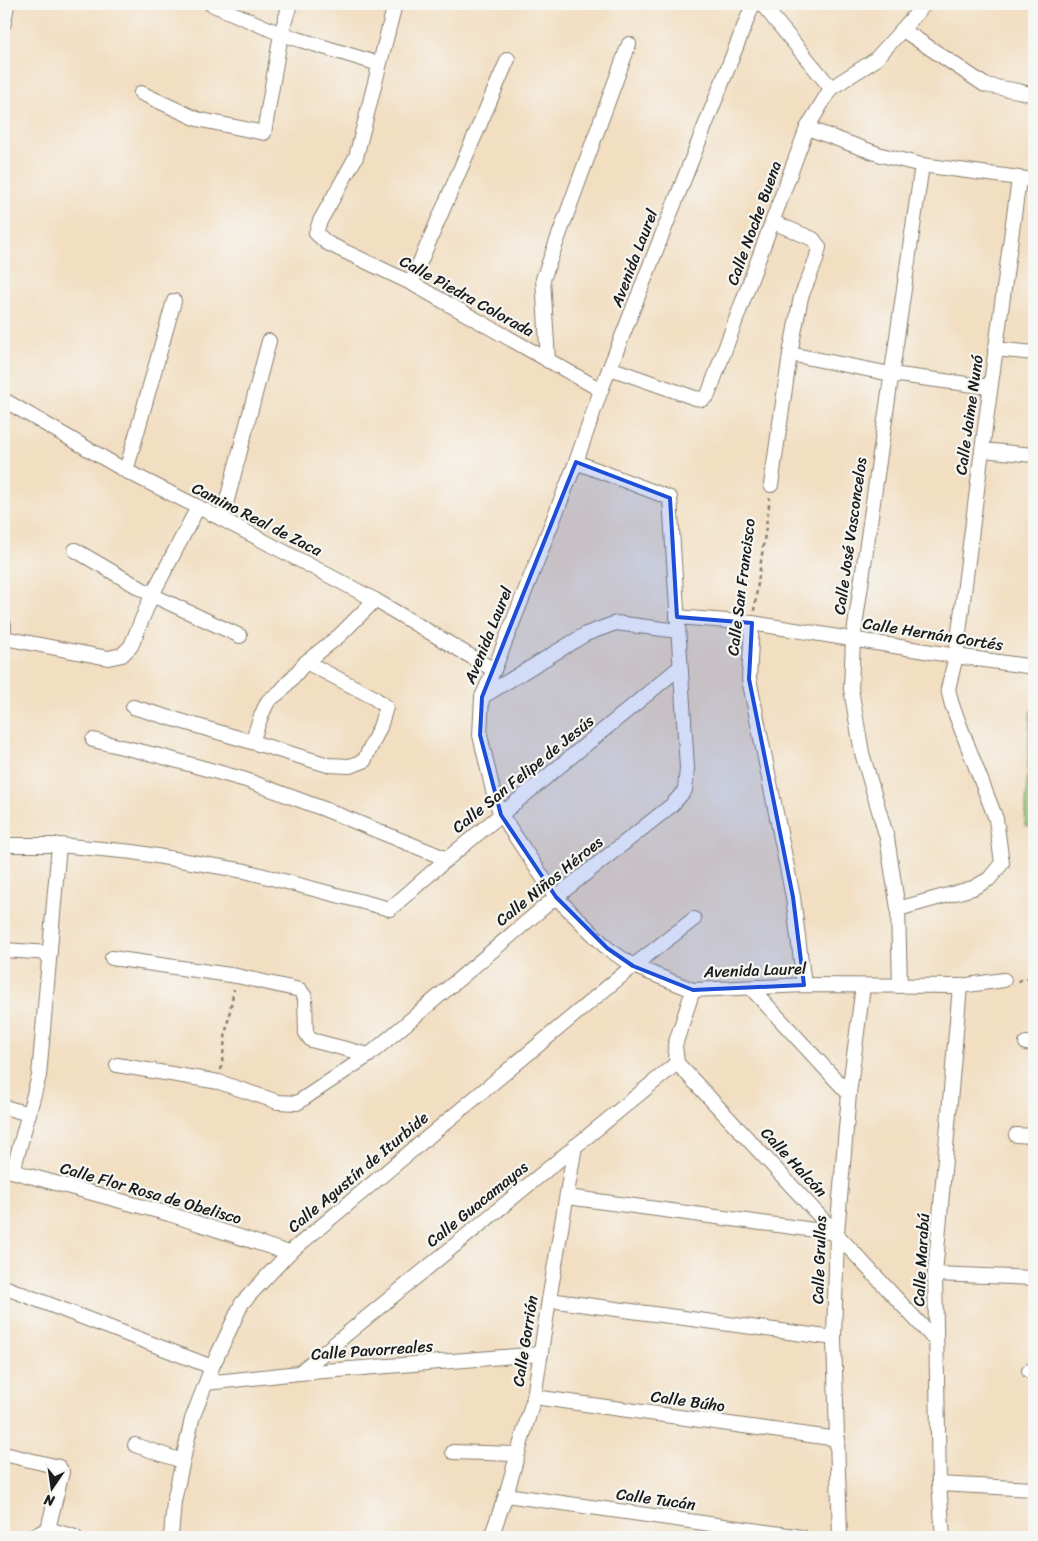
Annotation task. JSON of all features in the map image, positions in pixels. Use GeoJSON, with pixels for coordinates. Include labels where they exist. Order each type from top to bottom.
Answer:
{"type":"FeatureCollection","features":[{"type":"Feature","properties":{"kind":"street"},"geometry":{"type":"LineString","coordinates":[[4,23],[8,4]]}},
{"type":"Feature","properties":{"kind":"street"},"geometry":{"type":"LineString","coordinates":[[211,4],[281,34],[379,64],[395,4]]}},
{"type":"Feature","properties":{"kind":"street"},"geometry":{"type":"LineString","coordinates":[[141,93],[197,118],[264,133],[281,34],[290,4]]}},
{"type":"Feature","properties":{"kind":"street","name":"Avenida Laurel"},"geometry":{"type":"LineString","coordinates":[[753,4],[610,368],[576,462],[482,697],[480,734],[494,795],[501,815],[556,897],[607,948],[633,966],[693,990],[804,985],[960,986],[1004,980]]}},
{"type":"Feature","properties":{"kind":"street"},"geometry":{"type":"LineString","coordinates":[[762,4],[831,88]]}},
{"type":"Feature","properties":{"kind":"street","name":"Calle Noche Buena"},"geometry":{"type":"LineString","coordinates":[[610,368],[695,398],[703,399],[708,395],[807,128],[831,88],[874,60],[925,4]]}},
{"type":"Feature","properties":{"kind":"street"},"geometry":{"type":"LineString","coordinates":[[903,30],[986,85],[1018,90],[1034,95]]}},
{"type":"Feature","properties":{"kind":"street"},"geometry":{"type":"LineString","coordinates":[[548,361],[543,280],[629,44]]}},
{"type":"Feature","properties":{"kind":"street"},"geometry":{"type":"LineString","coordinates":[[411,283],[508,59]]}},
{"type":"Feature","properties":{"kind":"street","name":"Calle Piedra Colorada"},"geometry":{"type":"LineString","coordinates":[[379,64],[356,156],[320,221],[316,233],[327,243],[411,283],[602,390]]}},
{"type":"Feature","properties":{"kind":"street"},"geometry":{"type":"LineString","coordinates":[[807,128],[881,155],[922,165],[1034,180]]}},
{"type":"Feature","properties":{"kind":"street","name":"Calle José Vasconcelos"},"geometry":{"type":"LineString","coordinates":[[900,986],[898,909],[887,838],[862,753],[851,689],[853,640],[922,165]]}},
{"type":"Feature","properties":{"kind":"street","name":"Calle Jaime Nunó"},"geometry":{"type":"LineString","coordinates":[[956,656],[1018,179]]}},
{"type":"Feature","properties":{"kind":"street"},"geometry":{"type":"LineString","coordinates":[[771,486],[790,354],[801,297],[816,260],[819,247],[813,239],[773,222]]}},
{"type":"Feature","properties":{"kind":"street"},"geometry":{"type":"LineString","coordinates":[[126,471],[174,301]]}},
{"type":"Feature","properties":{"kind":"street"},"geometry":{"type":"LineString","coordinates":[[222,519],[269,341]]}},
{"type":"Feature","properties":{"kind":"street"},"geometry":{"type":"LineString","coordinates":[[995,350],[1034,353]]}},
{"type":"Feature","properties":{"kind":"street"},"geometry":{"type":"LineString","coordinates":[[790,354],[891,374],[990,387]]}},
{"type":"Feature","properties":{"kind":"street","name":"Camino Real de Zaca"},"geometry":{"type":"LineString","coordinates":[[4,400],[126,471],[222,519],[374,600],[494,670]]}},
{"type":"Feature","properties":{"kind":"street"},"geometry":{"type":"LineString","coordinates":[[982,450],[1034,455]]}},
{"type":"Feature","properties":{"kind":"street","name":"Calle Niños Héroes"},"geometry":{"type":"LineString","coordinates":[[219,1082],[278,1102],[297,1103],[369,1055],[556,897],[672,805],[685,790],[687,768],[670,498],[576,462]]}},
{"type":"Feature","properties":{"kind":"street"},"geometry":{"type":"LineString","coordinates":[[4,625],[4,638],[108,658],[122,655],[131,646],[152,595],[198,507]]}},
{"type":"Feature","properties":{"kind":"street"},"geometry":{"type":"LineString","coordinates":[[75,550],[152,595],[240,636]]}},
{"type":"Feature","properties":{"kind":"street"},"geometry":{"type":"LineString","coordinates":[[252,742],[268,701],[280,691],[306,662],[340,636],[374,600]]}},
{"type":"Feature","properties":{"kind":"street","name":"Calle Hernán Cortés"},"geometry":{"type":"LineString","coordinates":[[482,697],[586,634],[616,623],[752,623],[956,656],[1034,666]]}},
{"type":"Feature","properties":{"kind":"street","name":"Calle San Francisco"},"geometry":{"type":"LineString","coordinates":[[752,623],[749,679],[793,897],[804,985]]}},
{"type":"Feature","properties":{"kind":"street"},"geometry":{"type":"LineString","coordinates":[[898,909],[973,888],[989,879],[1002,863],[996,819],[952,705],[948,689],[956,656]]}},
{"type":"Feature","properties":{"kind":"street"},"geometry":{"type":"LineString","coordinates":[[133,707],[328,765],[350,766],[364,761],[380,727],[386,707],[373,697],[306,662]]}},
{"type":"Feature","properties":{"kind":"street","name":"Calle San Felipe de Jesús"},"geometry":{"type":"LineString","coordinates":[[59,844],[133,852],[245,871],[390,909],[447,859],[680,667]]}},
{"type":"Feature","properties":{"kind":"street"},"geometry":{"type":"LineString","coordinates":[[92,740],[160,756],[246,780],[324,809],[447,859]]}},
{"type":"Feature","properties":{"kind":"street"},"geometry":{"type":"LineString","coordinates":[[4,845],[59,844],[40,1076],[8,1170]]}},
{"type":"Feature","properties":{"kind":"street","name":"Calle Agustín de Iturbide"},"geometry":{"type":"LineString","coordinates":[[171,1537],[174,1501],[192,1419],[212,1367],[242,1303],[289,1253],[633,966],[694,919]]}},
{"type":"Feature","properties":{"kind":"street"},"geometry":{"type":"LineString","coordinates":[[4,950],[50,953]]}},
{"type":"Feature","properties":{"kind":"street"},"geometry":{"type":"LineString","coordinates":[[112,958],[237,976],[300,990],[305,997],[306,1033],[311,1040],[369,1055]]}},
{"type":"Feature","properties":{"kind":"street","name":"Calle Grullas"},"geometry":{"type":"LineString","coordinates":[[840,1537],[834,1338],[837,1233],[849,1094],[862,986]]}},
{"type":"Feature","properties":{"kind":"street","name":"Calle Marabú"},"geometry":{"type":"LineString","coordinates":[[943,1537],[939,1484],[935,1274],[960,986]]}},
{"type":"Feature","properties":{"kind":"street"},"geometry":{"type":"LineString","coordinates":[[751,988],[849,1094]]}},
{"type":"Feature","properties":{"kind":"street"},"geometry":{"type":"LineString","coordinates":[[677,1063],[675,1045],[693,990]]}},
{"type":"Feature","properties":{"kind":"street","name":"Calle Guacamayas"},"geometry":{"type":"LineString","coordinates":[[299,1373],[677,1063]]}},
{"type":"Feature","properties":{"kind":"street","name":"Calle Halcón"},"geometry":{"type":"LineString","coordinates":[[677,1063],[936,1341]]}},
{"type":"Feature","properties":{"kind":"street"},"geometry":{"type":"LineString","coordinates":[[117,1065],[219,1082]]}},
{"type":"Feature","properties":{"kind":"street"},"geometry":{"type":"LineString","coordinates":[[4,1107],[28,1114]]}},
{"type":"Feature","properties":{"kind":"street"},"geometry":{"type":"LineString","coordinates":[[1016,1135],[1034,1136]]}},
{"type":"Feature","properties":{"kind":"street","name":"Calle Gorrión"},"geometry":{"type":"LineString","coordinates":[[491,1537],[506,1495],[534,1397],[548,1300],[575,1146]]}},
{"type":"Feature","properties":{"kind":"street","name":"Calle Flor Rosa de Obelisco"},"geometry":{"type":"LineString","coordinates":[[8,1170],[169,1214],[289,1253]]}},
{"type":"Feature","properties":{"kind":"street"},"geometry":{"type":"LineString","coordinates":[[567,1197],[837,1233]]}},
{"type":"Feature","properties":{"kind":"street"},"geometry":{"type":"LineString","coordinates":[[935,1274],[1034,1278]]}},
{"type":"Feature","properties":{"kind":"street"},"geometry":{"type":"LineString","coordinates":[[4,1288],[212,1367]]}},
{"type":"Feature","properties":{"kind":"street"},"geometry":{"type":"LineString","coordinates":[[548,1300],[834,1338]]}},
{"type":"Feature","properties":{"kind":"street","name":"Calle Pavorreales"},"geometry":{"type":"LineString","coordinates":[[206,1383],[299,1373],[541,1354]]}},
{"type":"Feature","properties":{"kind":"street","name":"Calle Búho"},"geometry":{"type":"LineString","coordinates":[[534,1397],[838,1439]]}},
{"type":"Feature","properties":{"kind":"street"},"geometry":{"type":"LineString","coordinates":[[135,1445],[182,1461]]}},
{"type":"Feature","properties":{"kind":"street"},"geometry":{"type":"LineString","coordinates":[[453,1452],[517,1454]]}},
{"type":"Feature","properties":{"kind":"street"},"geometry":{"type":"LineString","coordinates":[[4,1454],[60,1467],[62,1472],[48,1529]]}},
{"type":"Feature","properties":{"kind":"street"},"geometry":{"type":"LineString","coordinates":[[939,1484],[1034,1489]]}},
{"type":"Feature","properties":{"kind":"street","name":"Calle Tucán"},"geometry":{"type":"LineString","coordinates":[[506,1495],[802,1537]]}},
{"type":"Feature","properties":{"kind":"street"},"geometry":{"type":"LineString","coordinates":[[32,1537],[48,1529],[75,1537]]}},
{"type":"Feature","properties":{"kind":"path","name":"Calle San Francisco"},"geometry":{"type":"LineString","coordinates":[[752,623],[771,486]]}},
{"type":"Feature","properties":{"kind":"path"},"geometry":{"type":"LineString","coordinates":[[219,1082],[226,1031],[237,976]]}},
{"type":"Feature","properties":{"kind":"path"},"geometry":{"type":"LineString","coordinates":[[1004,980],[1021,981],[1034,976]]}},
{"type":"Feature","properties":{"kind":"highlighted area"},"geometry":{"type":"Polygon","coordinates":[[[576,462],[670,498],[677,617],[752,623],[749,679],[793,897],[804,985],[693,990],[633,966],[607,948],[556,897],[501,815],[480,735],[482,697],[576,462]]]}},
{"type":"Feature","properties":{"kind":"green space"},"geometry":{"type":"Polygon","coordinates":[[[1030,711],[1034,711],[1034,826],[1025,826],[1030,711]]]}}]}
